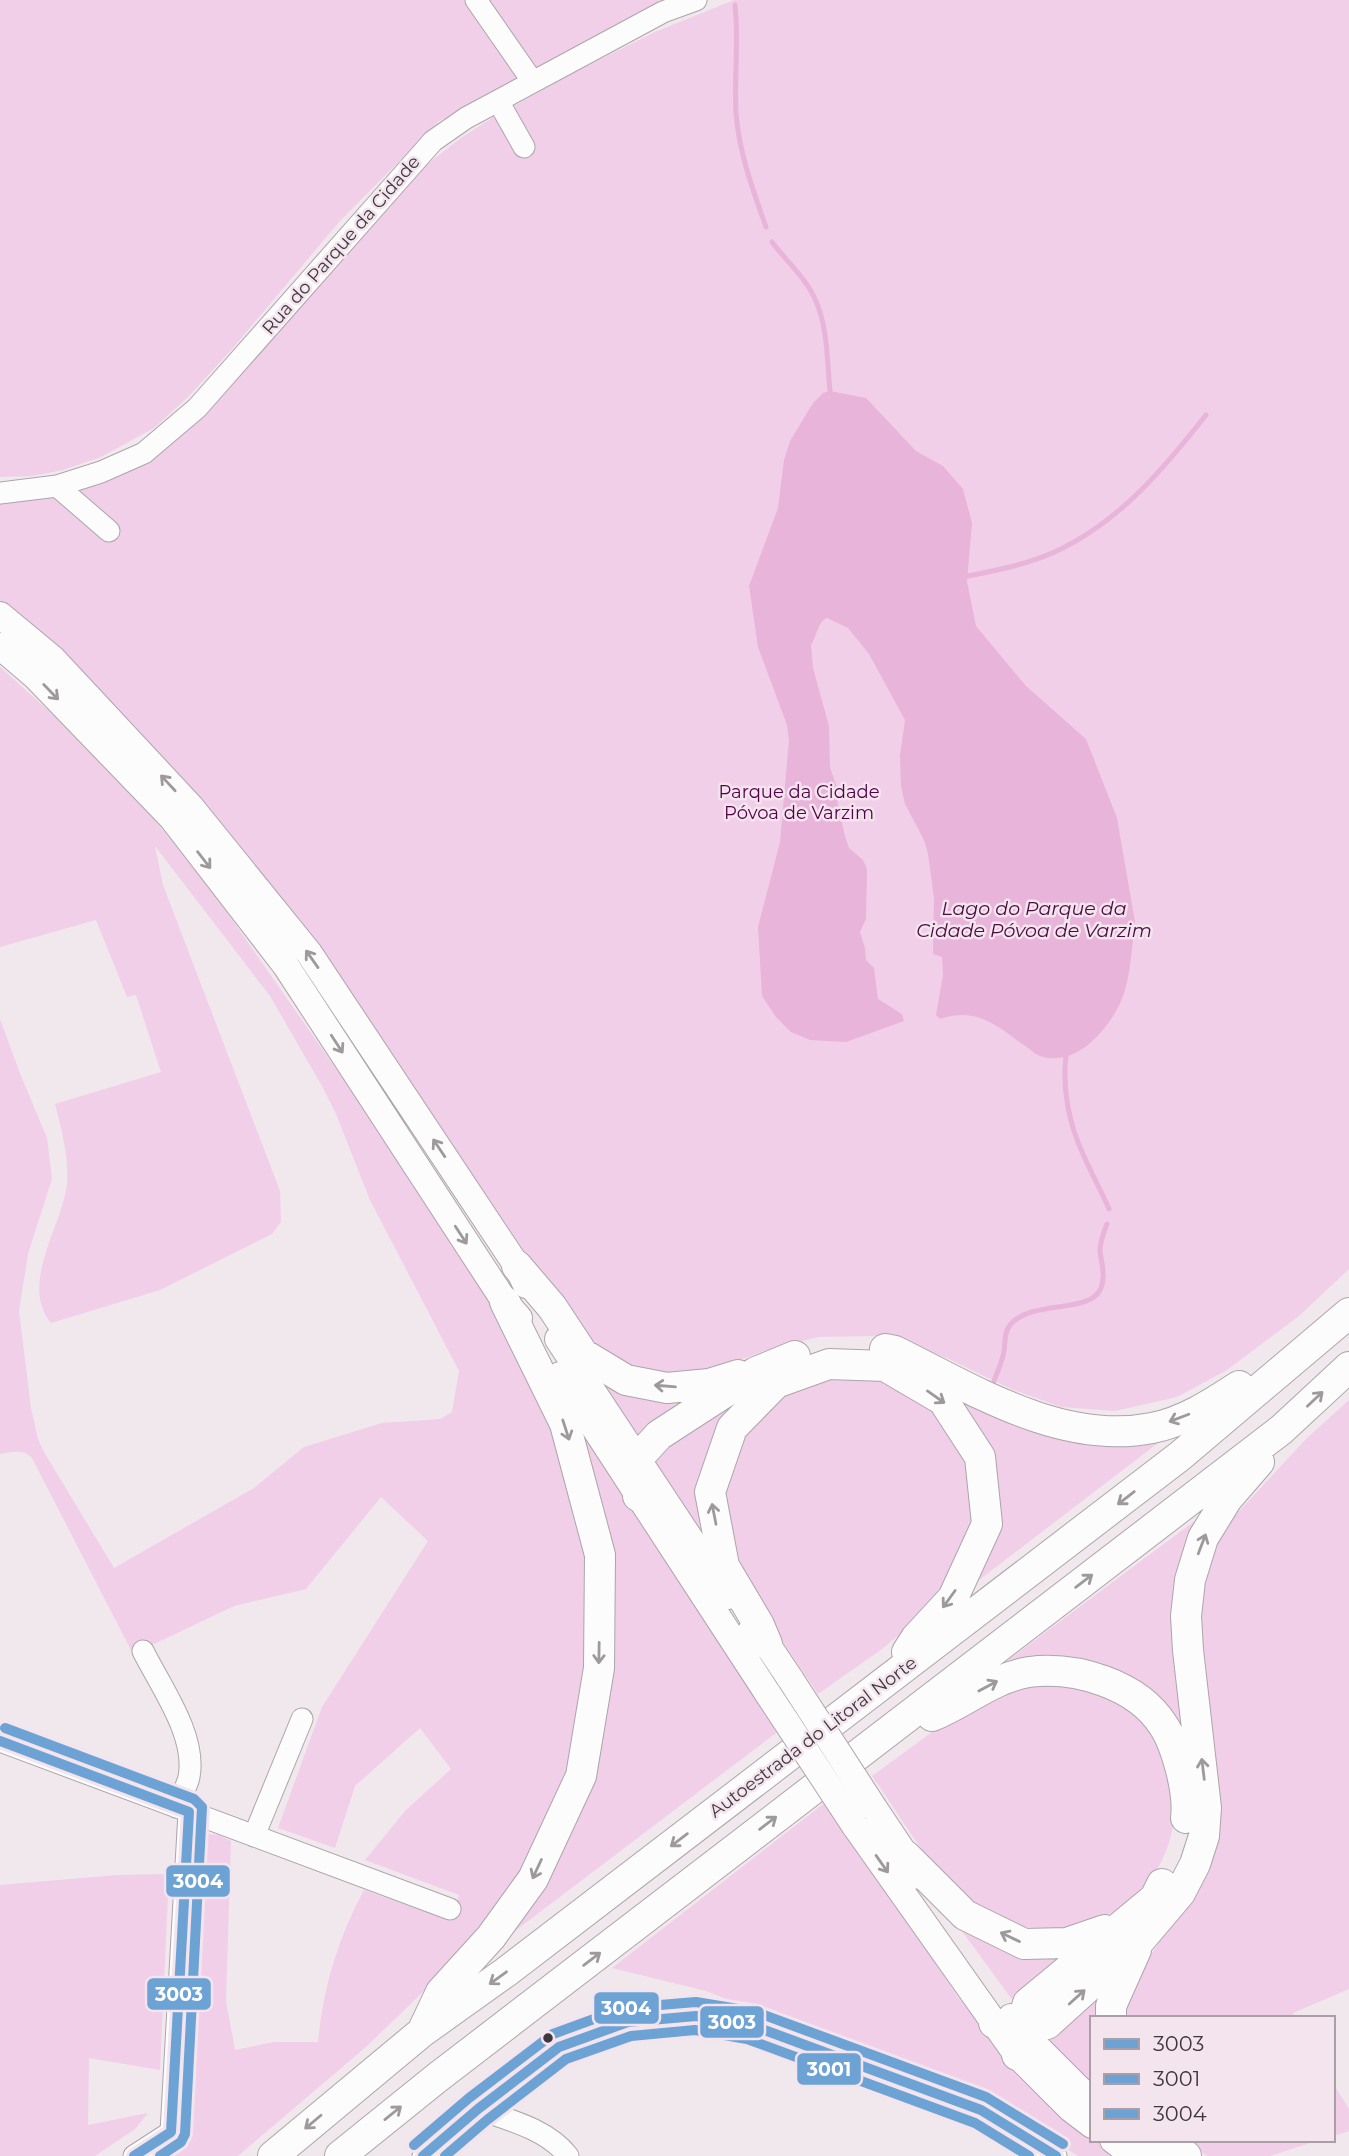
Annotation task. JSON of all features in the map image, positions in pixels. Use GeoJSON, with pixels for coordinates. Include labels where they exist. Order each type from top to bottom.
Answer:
{"type":"FeatureCollection","features":[{"type":"Feature","properties":{"kind":"highway"},"geometry":{"type":"LineString","coordinates":[[517,1266],[552,1307],[583,1354],[626,1380],[667,1388],[709,1384],[756,1372]]}},
{"type":"Feature","properties":{"kind":"highway"},"geometry":{"type":"LineString","coordinates":[[422,2032],[441,1992],[491,1937],[533,1879],[580,1776],[599,1668],[600,1555],[565,1424],[505,1302]]}},
{"type":"Feature","properties":{"kind":"highway","name":"Autoestrada do Litoral Norte"},"geometry":{"type":"LineString","coordinates":[[273,2156],[422,2032],[506,1972],[1180,1456],[1349,1312]]}},
{"type":"Feature","properties":{"kind":"highway"},"geometry":{"type":"LineString","coordinates":[[638,1496],[637,1459],[659,1435],[756,1372],[785,1358],[824,1349],[858,1345],[895,1351],[1021,1412],[1096,1431],[1153,1428],[1204,1409],[1249,1379],[1285,1368]]}},
{"type":"Feature","properties":{"kind":"highway"},"geometry":{"type":"LineString","coordinates":[[767,1644],[759,1625],[724,1566],[710,1492],[732,1427],[776,1383],[829,1364],[885,1366],[943,1401],[980,1457],[987,1524],[953,1598],[916,1638],[889,1680]]}},
{"type":"Feature","properties":{"kind":"highway"},"geometry":{"type":"LineString","coordinates":[[340,2156],[438,2077],[1281,1430],[1349,1367]]}},
{"type":"Feature","properties":{"kind":"highway"},"geometry":{"type":"LineString","coordinates":[[1010,2036],[1028,2003],[1132,1932],[1180,1893],[1195,1864],[1204,1836],[1206,1808],[1188,1650],[1186,1616],[1190,1580],[1203,1538],[1227,1499],[1256,1468],[1281,1430]]}},
{"type":"Feature","properties":{"kind":"highway"},"geometry":{"type":"LineString","coordinates":[[883,1737],[938,1714],[996,1681],[1028,1672],[1062,1670],[1099,1678],[1124,1691],[1144,1705],[1163,1725],[1177,1756],[1185,1786],[1187,1811],[1184,1839],[1154,1898],[1132,1932],[1111,2006],[1111,2016]]}},
{"type":"Feature","properties":{"kind":"highway"},"geometry":{"type":"LineString","coordinates":[[906,1856],[965,1915],[1024,1944],[1067,1943],[1132,1932]]}},
{"type":"Feature","properties":{"kind":"highway"},"geometry":{"type":"LineString","coordinates":[[1167,2142],[1186,2156]]}},
{"type":"Feature","properties":{"kind":"main road"},"geometry":{"type":"LineString","coordinates":[[0,615],[53,659],[190,806],[309,953],[517,1266],[541,1315],[752,1632],[767,1644],[791,1680],[864,1817],[906,1856],[913,1876],[1010,2036],[1090,2101]]}},
{"type":"Feature","properties":{"kind":"main road"},"geometry":{"type":"LineString","coordinates":[[0,646],[36,677],[172,818],[286,966],[505,1302],[538,1341],[768,1694],[864,1817],[1010,2036],[1071,2109],[1090,2123]]}},
{"type":"Feature","properties":{"kind":"main road"},"geometry":{"type":"LineString","coordinates":[[1116,2142],[1134,2156]]}},
{"type":"Feature","properties":{"kind":"main road"},"geometry":{"type":"LineString","coordinates":[[1146,2142],[1172,2156]]}},
{"type":"Feature","properties":{"kind":"street"},"geometry":{"type":"LineString","coordinates":[[476,0],[533,82]]}},
{"type":"Feature","properties":{"kind":"street","name":"Rua do Parque da Cidade"},"geometry":{"type":"LineString","coordinates":[[0,493],[57,486],[101,472],[144,453],[197,408],[433,141],[466,118],[663,12],[696,0]]}},
{"type":"Feature","properties":{"kind":"street"},"geometry":{"type":"LineString","coordinates":[[498,101],[524,147]]}},
{"type":"Feature","properties":{"kind":"street"},"geometry":{"type":"LineString","coordinates":[[57,486],[109,531]]}},
{"type":"Feature","properties":{"kind":"street"},"geometry":{"type":"LineString","coordinates":[[134,2156],[170,2132],[182,1809],[190,1761],[182,1727],[143,1651]]}},
{"type":"Feature","properties":{"kind":"street"},"geometry":{"type":"LineString","coordinates":[[254,1836],[302,1719]]}},
{"type":"Feature","properties":{"kind":"street"},"geometry":{"type":"LineString","coordinates":[[0,1741],[450,1909]]}},
{"type":"Feature","properties":{"kind":"street"},"geometry":{"type":"LineString","coordinates":[[423,2156],[478,2109],[559,2047],[628,2022],[696,2015],[751,2025],[981,2110],[1056,2156]]}},
{"type":"Feature","properties":{"kind":"street"},"geometry":{"type":"LineString","coordinates":[[478,2109],[527,2127],[559,2145],[568,2156]]}},
{"type":"Feature","properties":{"kind":"green space"},"geometry":{"type":"Polygon","coordinates":[[[0,0],[467,0],[521,77],[479,104],[439,121],[339,222],[232,349],[189,396],[154,428],[101,457],[63,470],[32,476],[0,477],[0,0]]]}},
{"type":"Feature","properties":{"kind":"green space"},"geometry":{"type":"Polygon","coordinates":[[[485,0],[666,0],[620,22],[533,71],[485,0]]]}},
{"type":"Feature","properties":{"kind":"green space","name":"Parque da Cidade Póvoa de Varzim"},"geometry":{"type":"Polygon","coordinates":[[[734,0],[1349,0],[1349,1269],[1299,1316],[1227,1370],[1177,1397],[1115,1411],[1061,1407],[1011,1389],[947,1358],[876,1336],[818,1337],[764,1351],[716,1369],[677,1378],[628,1368],[590,1348],[299,920],[133,724],[0,604],[0,502],[139,465],[173,442],[233,381],[421,169],[492,118],[577,71],[655,32],[734,0]]]}},
{"type":"Feature","properties":{"kind":"green space"},"geometry":{"type":"Polygon","coordinates":[[[0,667],[68,728],[142,805],[198,871],[383,1136],[493,1309],[552,1418],[592,1567],[578,1748],[539,1851],[482,1935],[367,2046],[238,2156],[160,2156],[181,2142],[199,1847],[208,1834],[219,1835],[231,1841],[226,2001],[235,2050],[274,2042],[318,2042],[333,1964],[364,1890],[452,1921],[459,1895],[365,1860],[405,1811],[451,1769],[420,1728],[355,1786],[335,1848],[278,1828],[322,1707],[428,1541],[381,1497],[306,1589],[234,1606],[133,1654],[32,1458],[21,1452],[0,1454],[0,1019],[47,1138],[52,1179],[28,1254],[19,1311],[31,1408],[44,1452],[114,1568],[254,1488],[304,1447],[382,1423],[440,1419],[452,1412],[459,1371],[370,1200],[322,1086],[270,996],[155,846],[163,885],[280,1191],[281,1222],[272,1234],[160,1290],[51,1323],[42,1308],[39,1291],[41,1273],[67,1184],[64,1144],[55,1104],[161,1072],[136,995],[127,997],[96,920],[0,947],[0,667]]]}},
{"type":"Feature","properties":{"kind":"green space"},"geometry":{"type":"Polygon","coordinates":[[[840,1352],[862,1353],[883,1357],[921,1370],[995,1410],[1035,1426],[1098,1437],[1162,1432],[1166,1437],[975,1583],[989,1548],[996,1512],[995,1477],[986,1444],[970,1415],[947,1389],[916,1370],[869,1355],[847,1354],[815,1359],[769,1379],[748,1394],[731,1412],[710,1454],[705,1505],[707,1533],[702,1536],[652,1460],[661,1442],[669,1434],[752,1385],[804,1359],[840,1352]]]}},
{"type":"Feature","properties":{"kind":"green space"},"geometry":{"type":"Polygon","coordinates":[[[875,1376],[938,1412],[967,1454],[975,1513],[957,1575],[920,1617],[882,1649],[818,1694],[767,1618],[738,1561],[729,1532],[725,1503],[727,1473],[730,1463],[754,1425],[770,1407],[789,1392],[822,1379],[875,1376]]]}},
{"type":"Feature","properties":{"kind":"green space"},"geometry":{"type":"Polygon","coordinates":[[[600,1379],[696,1394],[639,1440],[600,1379]]]}},
{"type":"Feature","properties":{"kind":"green space"},"geometry":{"type":"Polygon","coordinates":[[[1349,1400],[1349,1989],[1293,2013],[1294,2016],[1125,2016],[1134,1988],[1150,1956],[1197,1885],[1202,1676],[1201,1580],[1227,1524],[1307,1438],[1349,1400]]]}},
{"type":"Feature","properties":{"kind":"green space"},"geometry":{"type":"Polygon","coordinates":[[[572,1413],[780,1730],[499,1943],[587,1789],[607,1716],[615,1638],[613,1576],[572,1413]]]}},
{"type":"Feature","properties":{"kind":"green space"},"geometry":{"type":"Polygon","coordinates":[[[1200,1517],[1197,1834],[1159,1904],[1195,1834],[1180,1736],[1038,1658],[1007,1661],[1200,1517]]]}},
{"type":"Feature","properties":{"kind":"green space"},"geometry":{"type":"Polygon","coordinates":[[[1053,1681],[1109,1695],[1124,1704],[1148,1729],[1160,1748],[1168,1769],[1174,1803],[1171,1834],[1161,1863],[1143,1888],[1120,1908],[1092,1921],[1061,1928],[1027,1927],[992,1917],[959,1894],[919,1846],[872,1776],[976,1700],[1053,1681]]]}},
{"type":"Feature","properties":{"kind":"green space"},"geometry":{"type":"Polygon","coordinates":[[[827,1801],[957,1996],[1007,2057],[1090,2134],[1090,2142],[1100,2142],[1119,2156],[1078,2156],[1014,2114],[706,1991],[612,1968],[827,1801]]]}},
{"type":"Feature","properties":{"kind":"green space"},"geometry":{"type":"Polygon","coordinates":[[[169,1874],[160,2070],[89,2058],[88,2125],[148,2113],[135,2129],[95,2156],[0,2156],[0,1885],[117,1875],[169,1874]]]}},
{"type":"Feature","properties":{"kind":"green space"},"geometry":{"type":"Polygon","coordinates":[[[962,1926],[988,1941],[1014,1948],[1072,1949],[1016,2005],[959,1927],[962,1926]]]}},
{"type":"Feature","properties":{"kind":"green space"},"geometry":{"type":"Polygon","coordinates":[[[1105,1985],[1101,2016],[1090,2016],[1090,2082],[1045,2037],[1105,1985]]]}},
{"type":"Feature","properties":{"kind":"green space"},"geometry":{"type":"Polygon","coordinates":[[[1335,2086],[1349,2109],[1349,2131],[1335,2135],[1335,2086]]]}},
{"type":"Feature","properties":{"kind":"green space"},"geometry":{"type":"Polygon","coordinates":[[[1187,2142],[1313,2142],[1270,2156],[1207,2156],[1187,2142]]]}},
{"type":"Feature","properties":{"kind":"water","name":"Lago do Parque da Cidade Póvoa de Varzim"},"geometry":{"type":"Polygon","coordinates":[[[830,391],[866,398],[916,451],[943,466],[963,489],[972,523],[967,582],[976,626],[1026,686],[1086,739],[1117,818],[1135,922],[1128,976],[1121,1001],[1108,1024],[1089,1044],[1066,1057],[1038,1055],[994,1024],[974,1016],[940,1019],[936,1015],[943,975],[942,957],[933,954],[934,898],[928,854],[924,840],[905,804],[901,786],[900,755],[905,720],[869,654],[848,628],[827,618],[820,625],[811,645],[813,668],[829,726],[830,768],[837,787],[838,807],[845,836],[849,848],[863,860],[867,869],[866,919],[860,932],[866,960],[874,968],[878,999],[902,1014],[904,1021],[846,1042],[810,1040],[791,1032],[776,1017],[762,996],[758,927],[780,842],[789,740],[787,725],[758,647],[749,586],[778,508],[784,460],[790,441],[813,403],[823,393],[830,391]]]}},
{"type":"Feature","properties":{"kind":"waterway"},"geometry":{"type":"LineString","coordinates":[[735,5],[738,128],[747,171],[766,227]]}},
{"type":"Feature","properties":{"kind":"waterway"},"geometry":{"type":"LineString","coordinates":[[772,242],[806,283],[815,299],[826,344],[830,391]]}},
{"type":"Feature","properties":{"kind":"waterway"},"geometry":{"type":"LineString","coordinates":[[968,576],[1039,558],[1061,549],[1104,523],[1141,490],[1175,454],[1206,415]]}},
{"type":"Feature","properties":{"kind":"waterway"},"geometry":{"type":"LineString","coordinates":[[1066,1056],[1065,1081],[1070,1118],[1086,1161],[1109,1209]]}},
{"type":"Feature","properties":{"kind":"waterway"},"geometry":{"type":"LineString","coordinates":[[994,1381],[1004,1352],[1006,1332],[1019,1317],[1085,1302],[1101,1288],[1103,1274],[1100,1247],[1107,1224]]}},
{"type":"Feature","properties":{"kind":"transit line","name":"3004"},"geometry":{"type":"LineString","coordinates":[[5,1728],[194,1799],[202,1807],[185,2134],[181,2142],[160,2156]]}},
{"type":"Feature","properties":{"kind":"transit line","name":"3003"},"geometry":{"type":"LineString","coordinates":[[0,1741],[189,1812]]}},
{"type":"Feature","properties":{"kind":"transit line","name":"3003"},"geometry":{"type":"LineString","coordinates":[[134,2156],[171,2132],[189,1812]]}},
{"type":"Feature","properties":{"kind":"transit line","name":"3004"},"geometry":{"type":"LineString","coordinates":[[414,2145],[469,2098],[553,2034],[624,2008],[696,2002],[756,2012],[986,2097],[1063,2144]]}},
{"type":"Feature","properties":{"kind":"transit line","name":"3003"},"geometry":{"type":"LineString","coordinates":[[423,2156],[478,2109],[559,2047],[628,2022],[696,2016],[751,2025],[981,2110],[1056,2156]]}},
{"type":"Feature","properties":{"kind":"transit line","name":"3001"},"geometry":{"type":"LineString","coordinates":[[445,2156],[566,2059],[631,2036],[695,2030],[747,2039],[975,2123],[1029,2156]]}}]}
